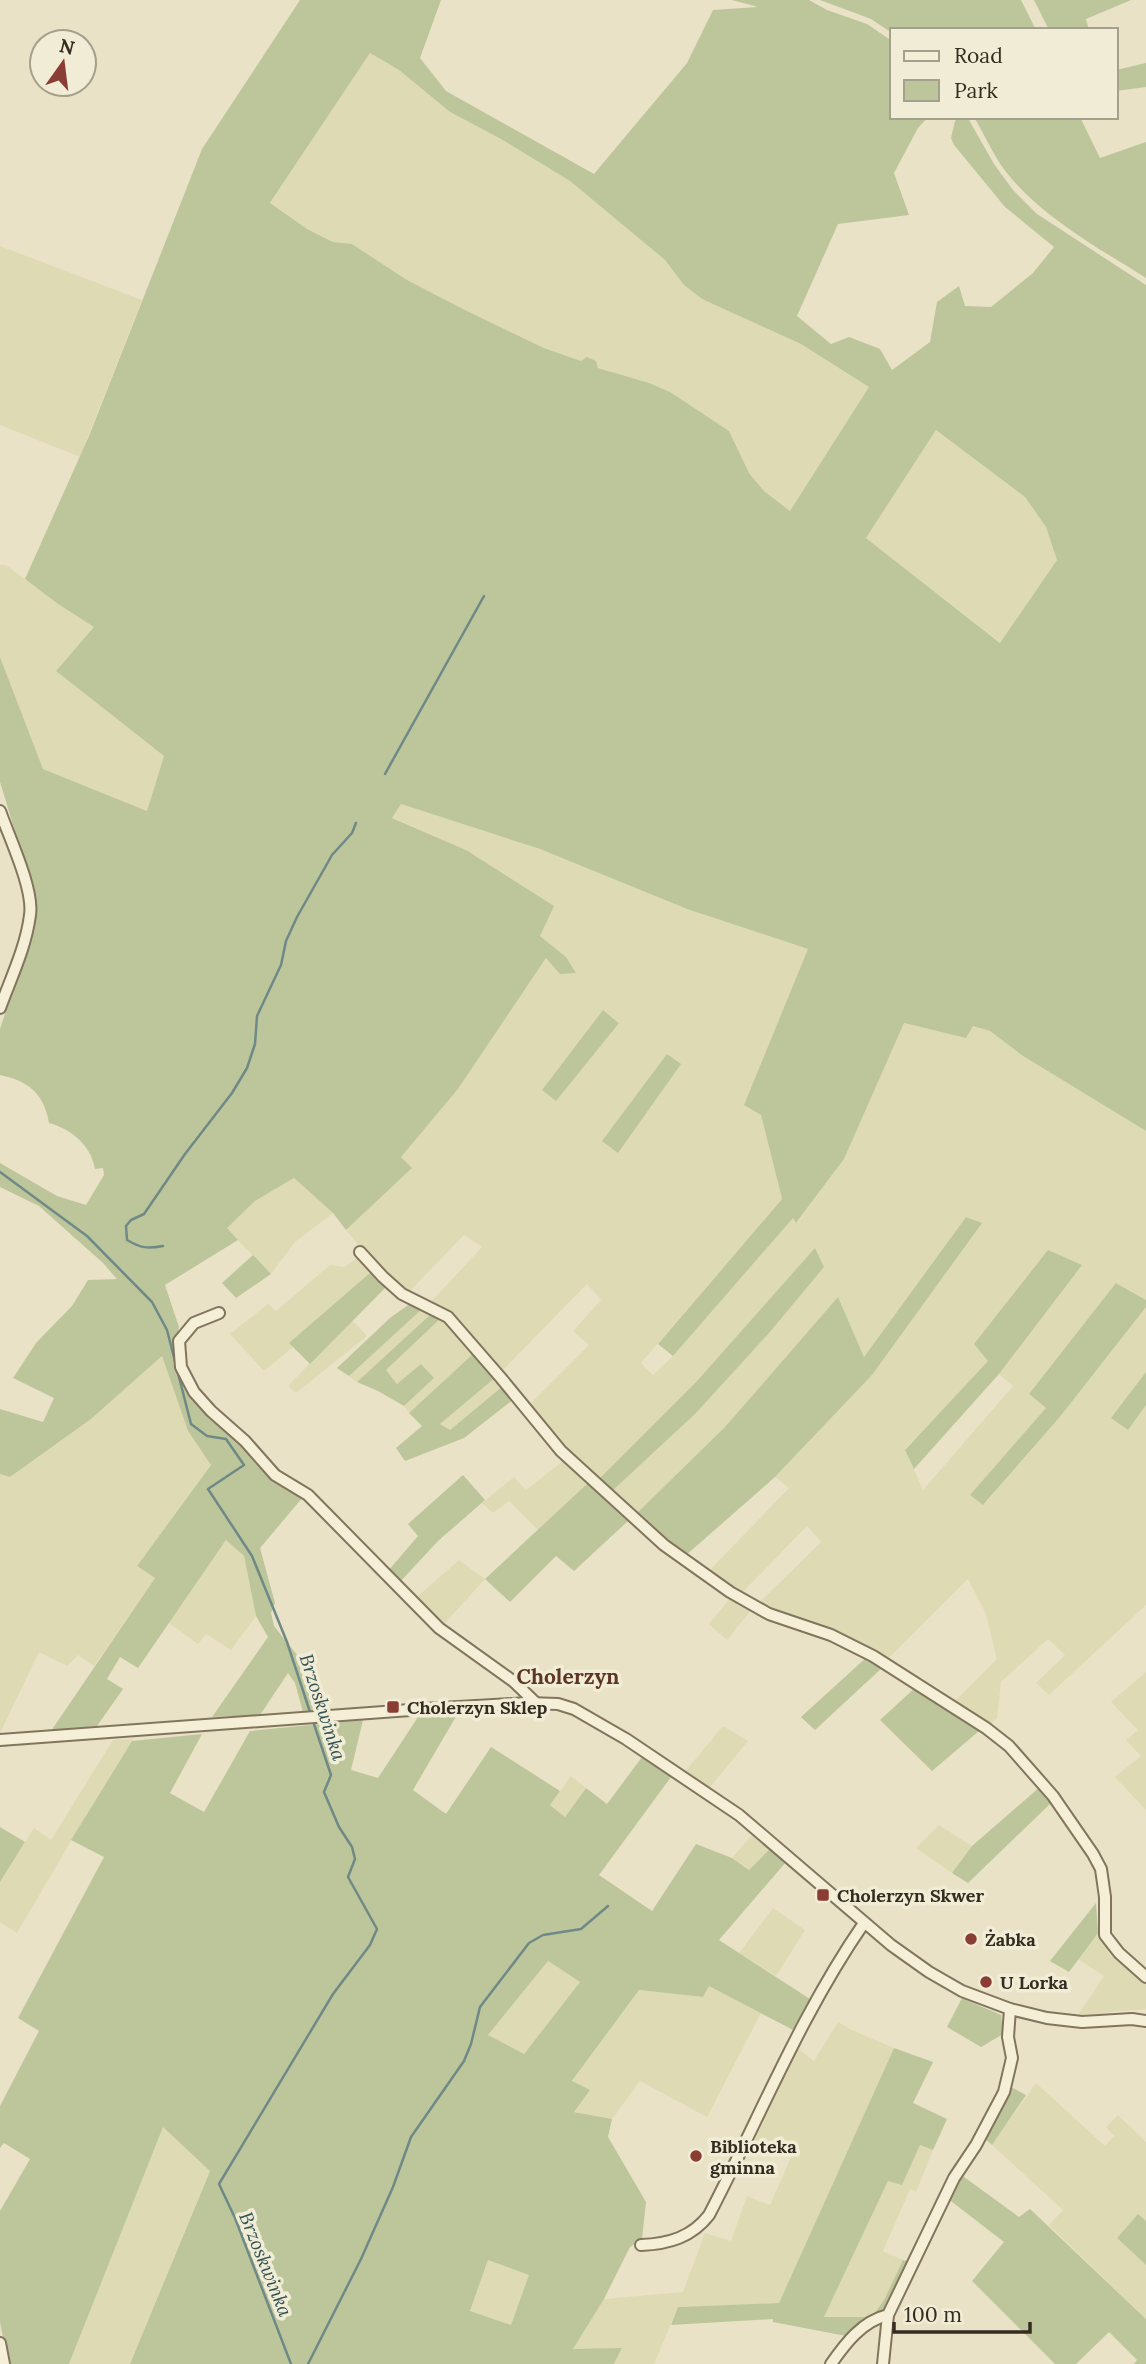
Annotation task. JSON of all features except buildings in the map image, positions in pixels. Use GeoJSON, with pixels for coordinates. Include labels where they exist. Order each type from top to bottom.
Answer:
{"type":"FeatureCollection","features":[{"type":"Feature","properties":{"kind":"street"},"geometry":{"type":"LineString","coordinates":[[0,811],[24,876],[31,913],[22,948],[0,1008]]}},
{"type":"Feature","properties":{"kind":"street"},"geometry":{"type":"LineString","coordinates":[[360,1252],[402,1294],[447,1317],[561,1451],[608,1496],[684,1559],[730,1592],[769,1614],[831,1635],[873,1656],[986,1728],[1009,1746],[1053,1796],[1093,1854],[1101,1869],[1105,1897],[1105,1935],[1119,1953],[1146,1978]]}},
{"type":"Feature","properties":{"kind":"street"},"geometry":{"type":"LineString","coordinates":[[219,1313],[194,1323],[179,1341],[181,1367],[194,1392],[226,1426],[246,1441],[275,1475],[314,1501],[439,1628],[513,1681],[536,1703]]}},
{"type":"Feature","properties":{"kind":"street"},"geometry":{"type":"LineString","coordinates":[[0,1740],[536,1703],[558,1704],[574,1709],[642,1749],[754,1827],[894,1948],[934,1975],[975,1997],[1010,2009],[1068,2021],[1146,2021]]}},
{"type":"Feature","properties":{"kind":"street"},"geometry":{"type":"LineString","coordinates":[[641,2245],[679,2239],[699,2228],[709,2214],[810,2010],[864,1923]]}},
{"type":"Feature","properties":{"kind":"street"},"geometry":{"type":"LineString","coordinates":[[883,2364],[888,2315],[954,2178],[1004,2092],[1012,2058],[1008,2037],[1010,2009]]}},
{"type":"Feature","properties":{"kind":"street"},"geometry":{"type":"LineString","coordinates":[[831,2364],[848,2340],[877,2318],[888,2315]]}},
{"type":"Feature","properties":{"kind":"street"},"geometry":{"type":"LineString","coordinates":[[0,2343],[4,2364]]}},
{"type":"Feature","properties":{"kind":"shaded area"},"geometry":{"type":"Polygon","coordinates":[[[370,53],[399,70],[450,112],[570,181],[665,260],[684,285],[702,299],[801,344],[870,387],[790,512],[764,491],[749,473],[729,431],[609,371],[544,348],[465,310],[407,280],[352,244],[333,242],[307,229],[270,204],[370,53]]]}},
{"type":"Feature","properties":{"kind":"shaded area"},"geometry":{"type":"Polygon","coordinates":[[[0,246],[142,300],[80,457],[0,425],[0,246]]]}},
{"type":"Feature","properties":{"kind":"shaded area"},"geometry":{"type":"Polygon","coordinates":[[[936,430],[1025,497],[1046,527],[1057,560],[1001,643],[866,538],[936,430]]]}},
{"type":"Feature","properties":{"kind":"shaded area"},"geometry":{"type":"Polygon","coordinates":[[[0,565],[6,565],[58,604],[95,627],[56,671],[164,756],[147,811],[43,769],[0,657],[0,565]]]}},
{"type":"Feature","properties":{"kind":"shaded area"},"geometry":{"type":"Polygon","coordinates":[[[401,804],[540,849],[687,909],[808,949],[795,983],[761,1115],[782,1199],[641,1363],[653,1375],[673,1356],[793,1218],[797,1223],[844,1159],[904,1023],[966,1038],[973,1025],[990,1031],[1023,1056],[1146,1131],[1146,1300],[1117,1283],[1029,1394],[1046,1408],[984,1505],[1059,1418],[1146,1307],[1146,1372],[1112,1418],[1128,1430],[1146,1405],[1146,1605],[1049,1695],[1036,1683],[1065,1655],[1048,1639],[1001,1682],[997,1718],[988,1726],[953,1703],[997,1659],[986,1614],[968,1579],[888,1659],[841,1635],[757,1605],[821,1542],[807,1526],[739,1596],[707,1573],[789,1488],[775,1477],[872,1375],[981,1223],[966,1217],[864,1357],[838,1298],[725,1427],[634,1516],[611,1492],[695,1414],[816,1249],[697,1381],[598,1480],[560,1444],[528,1406],[589,1345],[573,1331],[601,1300],[587,1284],[500,1373],[452,1316],[429,1304],[482,1247],[464,1235],[408,1293],[378,1269],[346,1230],[411,1169],[400,1157],[458,1089],[547,957],[566,957],[540,936],[466,850],[391,817],[401,804]],[[603,1011],[542,1090],[619,1022],[603,1011]],[[1081,1265],[905,1449],[923,1490],[1013,1386],[999,1374],[1081,1265]]]}},
{"type":"Feature","properties":{"kind":"shaded area"},"geometry":{"type":"Polygon","coordinates":[[[294,1178],[333,1213],[295,1242],[271,1274],[226,1228],[255,1201],[294,1178]]]}},
{"type":"Feature","properties":{"kind":"shaded area"},"geometry":{"type":"Polygon","coordinates":[[[358,1257],[371,1272],[290,1343],[293,1347],[264,1371],[230,1334],[268,1304],[276,1311],[330,1265],[345,1267],[358,1257]]]}},
{"type":"Feature","properties":{"kind":"shaded area"},"geometry":{"type":"Polygon","coordinates":[[[422,1309],[432,1313],[357,1382],[349,1376],[422,1309]]]}},
{"type":"Feature","properties":{"kind":"shaded area"},"geometry":{"type":"Polygon","coordinates":[[[442,1317],[475,1352],[409,1413],[404,1406],[434,1378],[398,1384],[386,1370],[442,1317]]]}},
{"type":"Feature","properties":{"kind":"shaded area"},"geometry":{"type":"Polygon","coordinates":[[[352,1320],[367,1336],[296,1393],[288,1386],[352,1320]]]}},
{"type":"Feature","properties":{"kind":"shaded area"},"geometry":{"type":"Polygon","coordinates":[[[162,1356],[188,1431],[211,1465],[137,1566],[155,1578],[94,1666],[78,1655],[67,1666],[39,1652],[0,1733],[0,1474],[10,1477],[91,1419],[162,1356]]]}},
{"type":"Feature","properties":{"kind":"shaded area"},"geometry":{"type":"Polygon","coordinates":[[[496,1377],[503,1386],[450,1430],[440,1424],[496,1377]]]}},
{"type":"Feature","properties":{"kind":"shaded area"},"geometry":{"type":"Polygon","coordinates":[[[563,1461],[589,1482],[538,1530],[509,1501],[493,1513],[482,1503],[514,1477],[526,1490],[563,1461]]]}},
{"type":"Feature","properties":{"kind":"shaded area"},"geometry":{"type":"Polygon","coordinates":[[[226,1540],[244,1556],[256,1616],[231,1650],[206,1634],[198,1644],[169,1623],[226,1540]]]}},
{"type":"Feature","properties":{"kind":"shaded area"},"geometry":{"type":"Polygon","coordinates":[[[459,1560],[485,1579],[443,1625],[416,1602],[417,1597],[459,1560]]]}},
{"type":"Feature","properties":{"kind":"shaded area"},"geometry":{"type":"Polygon","coordinates":[[[731,1597],[752,1609],[727,1640],[709,1624],[731,1597]]]}},
{"type":"Feature","properties":{"kind":"shaded area"},"geometry":{"type":"Polygon","coordinates":[[[1146,1672],[1146,1810],[1115,1777],[1141,1756],[1126,1740],[1138,1730],[1111,1702],[1146,1672]]]}},
{"type":"Feature","properties":{"kind":"shaded area"},"geometry":{"type":"Polygon","coordinates":[[[723,1726],[748,1741],[710,1787],[684,1773],[723,1726]]]}},
{"type":"Feature","properties":{"kind":"shaded area"},"geometry":{"type":"Polygon","coordinates":[[[133,1739],[17,1933],[0,1922],[0,1882],[34,1828],[51,1840],[113,1740],[133,1739]]]}},
{"type":"Feature","properties":{"kind":"shaded area"},"geometry":{"type":"Polygon","coordinates":[[[571,1776],[586,1788],[565,1817],[550,1805],[571,1776]]]}},
{"type":"Feature","properties":{"kind":"shaded area"},"geometry":{"type":"Polygon","coordinates":[[[939,1825],[972,1846],[952,1873],[916,1848],[939,1825]]]}},
{"type":"Feature","properties":{"kind":"shaded area"},"geometry":{"type":"Polygon","coordinates":[[[752,1835],[770,1849],[750,1870],[732,1858],[752,1835]]]}},
{"type":"Feature","properties":{"kind":"shaded area"},"geometry":{"type":"Polygon","coordinates":[[[773,1908],[805,1930],[776,1976],[739,1953],[773,1908]]]}},
{"type":"Feature","properties":{"kind":"shaded area"},"geometry":{"type":"Polygon","coordinates":[[[1098,1933],[1110,1955],[1146,1983],[1146,2009],[1078,2015],[1104,1976],[1078,1959],[1098,1933]]]}},
{"type":"Feature","properties":{"kind":"shaded area"},"geometry":{"type":"Polygon","coordinates":[[[548,1961],[580,1982],[524,2054],[487,2035],[548,1961]]]}},
{"type":"Feature","properties":{"kind":"shaded area"},"geometry":{"type":"Polygon","coordinates":[[[709,1986],[761,2013],[707,2117],[640,2081],[612,2119],[573,2112],[572,2082],[639,1990],[703,1997],[709,1986]]]}},
{"type":"Feature","properties":{"kind":"shaded area"},"geometry":{"type":"Polygon","coordinates":[[[838,2022],[894,2048],[779,2303],[678,2307],[654,2364],[614,2364],[622,2349],[573,2350],[604,2299],[683,2292],[705,2233],[731,2241],[747,2196],[770,2205],[792,2155],[747,2142],[794,2045],[814,2061],[838,2022]]]}},
{"type":"Feature","properties":{"kind":"shaded area"},"geometry":{"type":"Polygon","coordinates":[[[1036,2083],[1105,2146],[1114,2136],[1106,2127],[1118,2115],[1146,2142],[1146,2221],[1138,2215],[1117,2238],[1146,2265],[1146,2319],[1049,2225],[1063,2210],[992,2145],[1036,2083]]]}},
{"type":"Feature","properties":{"kind":"shaded area"},"geometry":{"type":"Polygon","coordinates":[[[163,2126],[210,2170],[130,2364],[69,2364],[163,2126]]]}},
{"type":"Feature","properties":{"kind":"shaded area"},"geometry":{"type":"Polygon","coordinates":[[[920,2145],[933,2150],[916,2192],[910,2189],[883,2251],[903,2260],[884,2300],[872,2317],[824,2317],[888,2181],[902,2184],[920,2145]]]}},
{"type":"Feature","properties":{"kind":"shaded area"},"geometry":{"type":"Polygon","coordinates":[[[488,2260],[530,2275],[511,2325],[470,2312],[488,2260]]]}},
{"type":"Feature","properties":{"kind":"green space"},"geometry":{"type":"Polygon","coordinates":[[[300,0],[441,0],[420,58],[446,91],[594,174],[687,63],[713,10],[758,7],[732,0],[809,0],[827,10],[867,24],[890,40],[890,119],[926,119],[918,128],[894,173],[909,215],[838,224],[797,316],[831,344],[849,337],[880,349],[892,370],[930,342],[937,302],[959,286],[965,306],[991,307],[1033,273],[1054,247],[1005,207],[954,145],[951,138],[957,119],[969,120],[994,164],[1013,190],[1037,214],[1146,285],[1146,1131],[1023,1056],[990,1031],[973,1026],[966,1038],[904,1023],[844,1159],[796,1223],[793,1218],[673,1356],[658,1344],[782,1199],[761,1115],[744,1105],[808,949],[687,909],[540,849],[401,804],[392,818],[466,850],[554,906],[540,936],[566,957],[576,973],[560,974],[546,958],[458,1089],[401,1157],[412,1168],[346,1230],[333,1213],[294,1178],[255,1201],[227,1228],[238,1240],[165,1285],[179,1327],[176,1341],[180,1370],[269,1477],[303,1497],[260,1548],[275,1603],[271,1613],[274,1626],[301,1660],[323,1711],[303,1712],[295,1683],[288,1673],[260,1715],[212,1717],[268,1637],[256,1616],[244,1556],[226,1540],[138,1668],[120,1657],[107,1679],[123,1689],[97,1726],[51,1731],[155,1578],[137,1566],[211,1465],[188,1431],[162,1356],[91,1419],[10,1477],[0,1474],[0,1409],[43,1422],[54,1398],[13,1378],[36,1343],[72,1306],[88,1280],[117,1279],[103,1263],[39,1206],[0,1187],[0,1163],[57,1196],[86,1205],[104,1175],[103,1168],[95,1169],[93,1160],[79,1139],[65,1129],[49,1123],[43,1104],[33,1090],[19,1081],[0,1075],[0,1029],[35,923],[36,908],[0,782],[0,657],[43,769],[147,811],[164,756],[56,671],[94,627],[25,579],[89,436],[202,149],[300,0]],[[370,53],[270,203],[307,229],[333,242],[352,244],[407,280],[544,348],[581,361],[587,357],[596,361],[598,368],[670,392],[729,431],[749,473],[764,491],[790,511],[869,387],[801,344],[702,299],[684,285],[665,260],[570,181],[450,112],[399,70],[370,53]],[[936,430],[866,538],[1000,643],[1057,560],[1046,527],[1025,497],[936,430]]]}},
{"type":"Feature","properties":{"kind":"green space"},"geometry":{"type":"Polygon","coordinates":[[[820,0],[1021,0],[1035,28],[890,28],[890,32],[871,19],[820,0]]]}},
{"type":"Feature","properties":{"kind":"green space"},"geometry":{"type":"Polygon","coordinates":[[[1034,0],[1131,0],[1086,19],[1088,28],[1048,28],[1034,0]]]}},
{"type":"Feature","properties":{"kind":"green space"},"geometry":{"type":"Polygon","coordinates":[[[1146,63],[1146,87],[1118,91],[1118,70],[1146,63]]]}},
{"type":"Feature","properties":{"kind":"green space"},"geometry":{"type":"Polygon","coordinates":[[[975,119],[1081,119],[1100,158],[1146,142],[1146,278],[1057,220],[1025,193],[1000,164],[975,119]]]}},
{"type":"Feature","properties":{"kind":"green space"},"geometry":{"type":"Polygon","coordinates":[[[603,1010],[619,1023],[556,1101],[542,1090],[603,1010]]]}},
{"type":"Feature","properties":{"kind":"green space"},"geometry":{"type":"Polygon","coordinates":[[[667,1054],[681,1064],[618,1153],[602,1141],[667,1054]]]}},
{"type":"Feature","properties":{"kind":"green space"},"geometry":{"type":"Polygon","coordinates":[[[966,1217],[982,1223],[872,1375],[775,1477],[685,1556],[634,1516],[725,1427],[838,1297],[864,1357],[966,1217]]]}},
{"type":"Feature","properties":{"kind":"green space"},"geometry":{"type":"Polygon","coordinates":[[[815,1248],[824,1267],[769,1333],[695,1414],[611,1492],[598,1480],[697,1381],[815,1248]]]}},
{"type":"Feature","properties":{"kind":"green space"},"geometry":{"type":"Polygon","coordinates":[[[1048,1250],[1082,1265],[999,1374],[914,1469],[905,1450],[988,1361],[974,1344],[1048,1250]]]}},
{"type":"Feature","properties":{"kind":"green space"},"geometry":{"type":"Polygon","coordinates":[[[253,1255],[271,1274],[236,1298],[222,1283],[253,1255]]]}},
{"type":"Feature","properties":{"kind":"green space"},"geometry":{"type":"Polygon","coordinates":[[[371,1272],[387,1286],[310,1364],[289,1343],[371,1272]]]}},
{"type":"Feature","properties":{"kind":"green space"},"geometry":{"type":"Polygon","coordinates":[[[1116,1283],[1146,1300],[1146,1307],[1059,1418],[983,1505],[970,1495],[1046,1408],[1029,1394],[1116,1283]]]}},
{"type":"Feature","properties":{"kind":"green space"},"geometry":{"type":"Polygon","coordinates":[[[411,1303],[422,1309],[349,1376],[337,1368],[390,1318],[411,1303]]]}},
{"type":"Feature","properties":{"kind":"green space"},"geometry":{"type":"Polygon","coordinates":[[[432,1313],[442,1317],[386,1370],[397,1384],[421,1364],[434,1378],[404,1406],[357,1382],[432,1313]]]}},
{"type":"Feature","properties":{"kind":"green space"},"geometry":{"type":"Polygon","coordinates":[[[475,1352],[496,1377],[440,1424],[450,1430],[503,1386],[514,1399],[464,1438],[405,1461],[396,1448],[422,1426],[409,1413],[475,1352]]]}},
{"type":"Feature","properties":{"kind":"green space"},"geometry":{"type":"Polygon","coordinates":[[[1146,1372],[1146,1405],[1128,1430],[1111,1418],[1146,1372]]]}},
{"type":"Feature","properties":{"kind":"green space"},"geometry":{"type":"Polygon","coordinates":[[[463,1475],[485,1500],[438,1541],[399,1583],[388,1571],[418,1536],[408,1524],[463,1475]]]}},
{"type":"Feature","properties":{"kind":"green space"},"geometry":{"type":"Polygon","coordinates":[[[589,1482],[629,1520],[574,1571],[556,1556],[510,1602],[485,1579],[589,1482]]]}},
{"type":"Feature","properties":{"kind":"green space"},"geometry":{"type":"Polygon","coordinates":[[[868,1656],[884,1666],[815,1730],[801,1717],[868,1656]]]}},
{"type":"Feature","properties":{"kind":"green space"},"geometry":{"type":"Polygon","coordinates":[[[916,1687],[977,1727],[979,1731],[932,1771],[880,1720],[916,1687]]]}},
{"type":"Feature","properties":{"kind":"green space"},"geometry":{"type":"Polygon","coordinates":[[[458,1713],[413,1790],[446,1814],[491,1747],[560,1791],[550,1805],[565,1817],[586,1788],[607,1804],[642,1757],[671,1777],[599,1875],[652,1911],[696,1844],[732,1858],[749,1870],[770,1849],[786,1862],[719,1940],[810,1999],[795,2031],[709,1986],[703,1997],[639,1990],[572,2081],[590,2090],[574,2112],[612,2119],[608,2137],[646,2202],[642,2239],[630,2247],[604,2299],[573,2349],[622,2348],[614,2364],[130,2364],[210,2171],[163,2127],[69,2364],[8,2364],[0,2322],[0,2211],[30,2159],[4,2143],[0,2148],[0,2106],[39,2031],[18,2018],[104,1857],[71,1840],[132,1741],[202,1734],[170,1793],[204,1812],[250,1731],[363,1720],[351,1770],[378,1778],[418,1717],[458,1713]],[[548,1961],[488,2035],[524,2054],[580,1982],[548,1961]],[[488,2260],[470,2311],[511,2325],[529,2275],[488,2260]]]}},
{"type":"Feature","properties":{"kind":"green space"},"geometry":{"type":"Polygon","coordinates":[[[1040,1787],[1052,1802],[968,1883],[952,1873],[972,1846],[1040,1787]]]}},
{"type":"Feature","properties":{"kind":"green space"},"geometry":{"type":"Polygon","coordinates":[[[0,1827],[25,1842],[0,1882],[0,1827]]]}},
{"type":"Feature","properties":{"kind":"green space"},"geometry":{"type":"Polygon","coordinates":[[[1096,1903],[1098,1933],[1069,1972],[1050,1961],[1096,1903]]]}},
{"type":"Feature","properties":{"kind":"green space"},"geometry":{"type":"Polygon","coordinates":[[[962,1998],[1001,2015],[1003,2034],[981,2047],[947,2027],[962,1998]]]}},
{"type":"Feature","properties":{"kind":"green space"},"geometry":{"type":"Polygon","coordinates":[[[894,2048],[933,2062],[913,2103],[947,2119],[933,2150],[920,2145],[902,2185],[888,2181],[824,2317],[872,2317],[884,2300],[903,2260],[907,2261],[884,2311],[846,2336],[773,2322],[773,2319],[671,2325],[678,2307],[779,2303],[894,2048]]]}},
{"type":"Feature","properties":{"kind":"green space"},"geometry":{"type":"Polygon","coordinates":[[[1009,2086],[1026,2095],[992,2145],[985,2139],[1009,2086]]]}},
{"type":"Feature","properties":{"kind":"green space"},"geometry":{"type":"Polygon","coordinates":[[[960,2174],[1019,2217],[1030,2209],[1146,2319],[1146,2364],[1134,2364],[1137,2360],[1109,2332],[1076,2364],[1055,2364],[972,2281],[1004,2242],[947,2198],[960,2174]]]}},
{"type":"Feature","properties":{"kind":"green space"},"geometry":{"type":"Polygon","coordinates":[[[1138,2214],[1146,2221],[1146,2265],[1117,2238],[1138,2214]]]}},
{"type":"Feature","properties":{"kind":"waterway"},"geometry":{"type":"LineString","coordinates":[[385,774],[484,596]]}},
{"type":"Feature","properties":{"kind":"waterway"},"geometry":{"type":"LineString","coordinates":[[163,1246],[144,1247],[132,1243],[127,1240],[126,1226],[131,1220],[144,1214],[185,1154],[232,1093],[247,1068],[255,1044],[257,1016],[281,965],[286,941],[332,855],[352,833],[356,823]]}},
{"type":"Feature","properties":{"kind":"waterway","name":"Brzoskwinka"},"geometry":{"type":"LineString","coordinates":[[0,1172],[87,1236],[152,1302],[167,1330],[191,1424],[207,1436],[226,1439],[244,1465],[208,1489],[252,1556],[287,1642],[311,1715]]}},
{"type":"Feature","properties":{"kind":"waterway","name":"Brzoskwinka"},"geometry":{"type":"LineString","coordinates":[[291,2364],[235,2218],[219,2184],[333,1994],[370,1945],[377,1929],[348,1877],[355,1859],[352,1847],[339,1827],[324,1792],[331,1775],[313,1721]]}},
{"type":"Feature","properties":{"kind":"waterway"},"geometry":{"type":"LineString","coordinates":[[308,2364],[361,2259],[393,2187],[411,2137],[464,2061],[480,2007],[529,1943],[543,1935],[581,1929],[608,1906]]}},
{"type":"Feature","properties":{"kind":"place","name":"Cholerzyn Sklep"},"geometry":{"type":"Point","coordinates":[393,1707]}},
{"type":"Feature","properties":{"kind":"place","name":"Cholerzyn Skwer"},"geometry":{"type":"Point","coordinates":[823,1895]}},
{"type":"Feature","properties":{"kind":"place","name":"Żabka"},"geometry":{"type":"Point","coordinates":[971,1939]}},
{"type":"Feature","properties":{"kind":"place","name":"U Lorka"},"geometry":{"type":"Point","coordinates":[986,1982]}},
{"type":"Feature","properties":{"kind":"place","name":"Biblioteka gminna"},"geometry":{"type":"Point","coordinates":[696,2156]}},
{"type":"Feature","properties":{"kind":"district","name":"Cholerzyn"},"geometry":{"type":"Point","coordinates":[568,1676]}}]}
